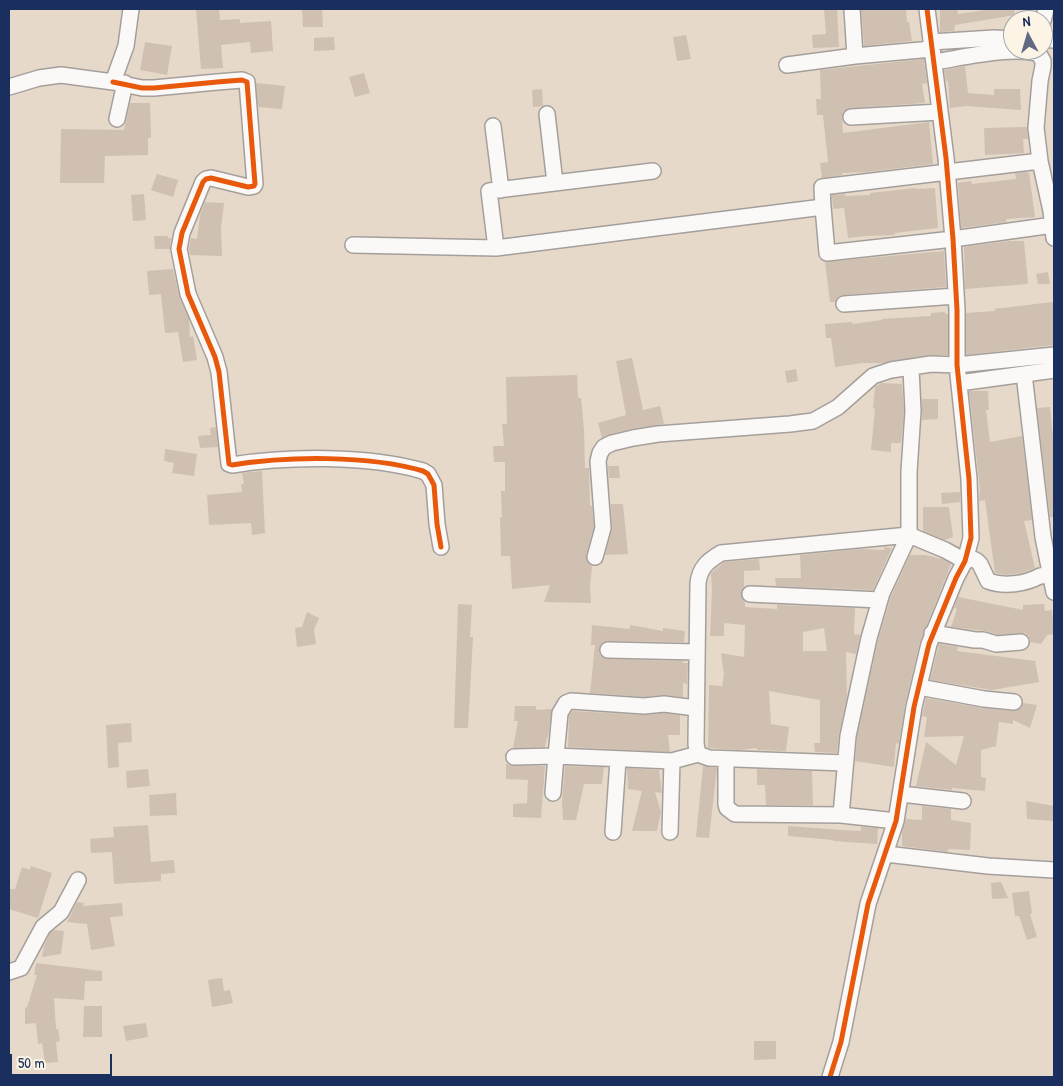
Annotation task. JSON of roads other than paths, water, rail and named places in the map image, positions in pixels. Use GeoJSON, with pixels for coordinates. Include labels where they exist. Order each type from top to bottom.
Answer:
{"type":"FeatureCollection","features":[{"type":"Feature","properties":{"kind":"street"},"geometry":{"type":"LineString","coordinates":[[118,119],[119,82],[131,9]]}},
{"type":"Feature","properties":{"kind":"street"},"geometry":{"type":"LineString","coordinates":[[852,9],[855,56]]}},
{"type":"Feature","properties":{"kind":"street"},"geometry":{"type":"LineString","coordinates":[[830,1077],[840,1042],[868,904],[896,821],[914,707],[932,633],[969,550],[971,525],[969,479],[957,365],[953,239],[927,9]]}},
{"type":"Feature","properties":{"kind":"street"},"geometry":{"type":"LineString","coordinates":[[787,66],[855,56],[932,51],[1003,38]]}},
{"type":"Feature","properties":{"kind":"street"},"geometry":{"type":"LineString","coordinates":[[932,51],[983,54],[1027,51],[1040,54],[1043,66],[1036,128],[1040,161],[1046,182],[1054,232],[953,239],[828,253],[822,187],[1040,161]]}},
{"type":"Feature","properties":{"kind":"street"},"geometry":{"type":"LineString","coordinates":[[9,87],[38,78],[61,75],[119,82],[142,88],[245,80],[248,84],[247,100],[255,184],[248,187],[211,178],[206,179],[203,182],[182,233],[179,249],[188,294],[215,357],[219,372],[229,464],[318,458],[380,462],[423,470],[428,474],[434,485],[441,547]]}},
{"type":"Feature","properties":{"kind":"street"},"geometry":{"type":"LineString","coordinates":[[852,116],[940,112]]}},
{"type":"Feature","properties":{"kind":"street"},"geometry":{"type":"LineString","coordinates":[[547,114],[555,183]]}},
{"type":"Feature","properties":{"kind":"street"},"geometry":{"type":"LineString","coordinates":[[493,126],[501,190]]}},
{"type":"Feature","properties":{"kind":"street"},"geometry":{"type":"LineString","coordinates":[[496,248],[490,191],[653,172]]}},
{"type":"Feature","properties":{"kind":"street"},"geometry":{"type":"LineString","coordinates":[[353,245],[496,248],[823,207]]}},
{"type":"Feature","properties":{"kind":"street"},"geometry":{"type":"LineString","coordinates":[[844,304],[956,296]]}},
{"type":"Feature","properties":{"kind":"street"},"geometry":{"type":"LineString","coordinates":[[595,556],[603,528],[598,461],[600,453],[612,442],[658,434],[813,421],[838,407],[873,376],[891,370],[931,364],[957,365],[1054,355]]}},
{"type":"Feature","properties":{"kind":"street"},"geometry":{"type":"LineString","coordinates":[[841,814],[844,763],[848,736],[869,638],[880,600],[909,535],[909,472],[913,411],[911,368]]}},
{"type":"Feature","properties":{"kind":"street"},"geometry":{"type":"LineString","coordinates":[[959,383],[1054,370]]}},
{"type":"Feature","properties":{"kind":"street"},"geometry":{"type":"LineString","coordinates":[[1024,374],[1042,537],[1053,574],[1054,592]]}},
{"type":"Feature","properties":{"kind":"street"},"geometry":{"type":"LineString","coordinates":[[698,754],[696,744],[696,708],[699,575],[702,567],[721,553],[909,535],[965,560],[973,559],[980,564],[988,581],[994,583],[1021,583],[1053,574]]}},
{"type":"Feature","properties":{"kind":"street"},"geometry":{"type":"LineString","coordinates":[[750,594],[880,600]]}},
{"type":"Feature","properties":{"kind":"street"},"geometry":{"type":"LineString","coordinates":[[932,633],[983,640],[996,644],[1021,642]]}},
{"type":"Feature","properties":{"kind":"street"},"geometry":{"type":"LineString","coordinates":[[608,650],[697,652]]}},
{"type":"Feature","properties":{"kind":"street"},"geometry":{"type":"LineString","coordinates":[[919,687],[984,699],[1014,702]]}},
{"type":"Feature","properties":{"kind":"street"},"geometry":{"type":"LineString","coordinates":[[553,793],[560,713],[566,703],[571,701],[644,706],[664,704],[696,708]]}},
{"type":"Feature","properties":{"kind":"street"},"geometry":{"type":"LineString","coordinates":[[514,757],[556,756],[672,761],[698,754],[709,758],[844,763]]}},
{"type":"Feature","properties":{"kind":"street"},"geometry":{"type":"LineString","coordinates":[[726,758],[726,804],[731,812],[744,814],[841,814],[896,821]]}},
{"type":"Feature","properties":{"kind":"street"},"geometry":{"type":"LineString","coordinates":[[613,832],[618,760]]}},
{"type":"Feature","properties":{"kind":"street"},"geometry":{"type":"LineString","coordinates":[[670,832],[672,761]]}},
{"type":"Feature","properties":{"kind":"street"},"geometry":{"type":"LineString","coordinates":[[901,794],[963,801]]}},
{"type":"Feature","properties":{"kind":"street"},"geometry":{"type":"LineString","coordinates":[[886,854],[988,866],[1054,870]]}},
{"type":"Feature","properties":{"kind":"street"},"geometry":{"type":"LineString","coordinates":[[9,972],[21,968],[43,927],[61,912],[78,880]]}}]}
